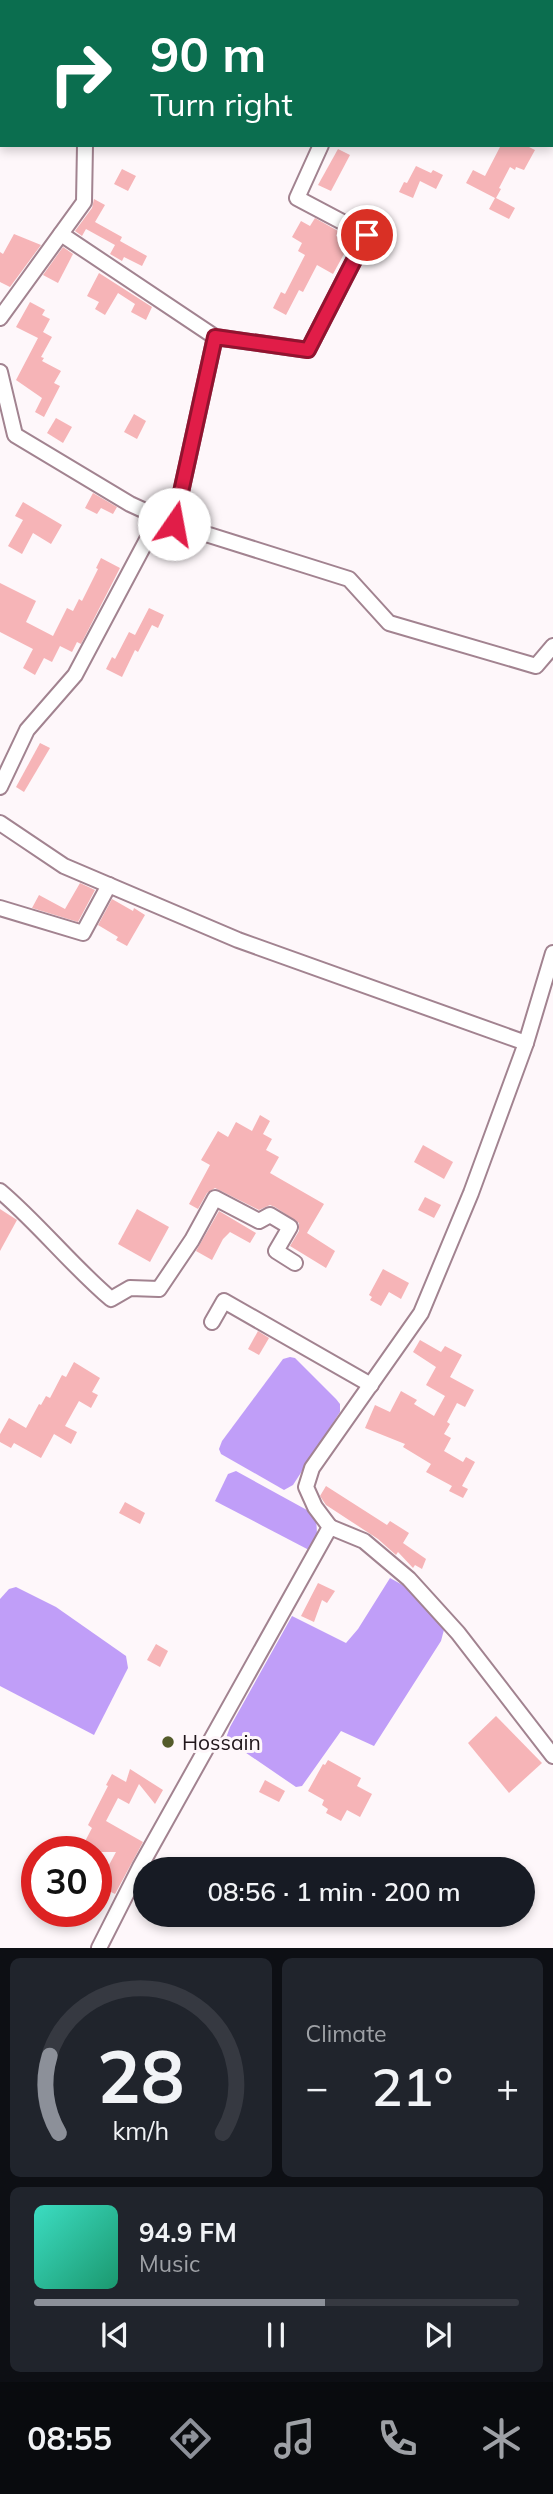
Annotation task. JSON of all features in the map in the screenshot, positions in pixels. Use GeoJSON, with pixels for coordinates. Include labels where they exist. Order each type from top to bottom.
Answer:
{"type":"FeatureCollection","features":[{"type":"Feature","properties":{"kind":"street"},"geometry":{"type":"LineString","coordinates":[[0,318],[84,202],[85,147]]}},
{"type":"Feature","properties":{"kind":"street"},"geometry":{"type":"LineString","coordinates":[[61,234],[215,337],[308,350],[367,235],[297,198],[320,147]]}},
{"type":"Feature","properties":{"kind":"street"},"geometry":{"type":"LineString","coordinates":[[174,524],[215,337]]}},
{"type":"Feature","properties":{"kind":"street"},"geometry":{"type":"LineString","coordinates":[[0,372],[15,435],[130,504],[174,524],[349,579],[389,623],[536,666],[553,646]]}},
{"type":"Feature","properties":{"kind":"street"},"geometry":{"type":"LineString","coordinates":[[0,787],[27,730],[75,676],[159,517]]}},
{"type":"Feature","properties":{"kind":"street"},"geometry":{"type":"LineString","coordinates":[[0,823],[64,866],[238,940],[526,1043]]}},
{"type":"Feature","properties":{"kind":"street"},"geometry":{"type":"LineString","coordinates":[[0,908],[83,933],[110,885]]}},
{"type":"Feature","properties":{"kind":"street"},"geometry":{"type":"LineString","coordinates":[[553,953],[526,1043],[471,1193],[421,1313],[312,1468],[306,1487],[315,1507],[330,1527],[364,1541],[409,1579],[458,1633],[553,1756]]}},
{"type":"Feature","properties":{"kind":"street"},"geometry":{"type":"LineString","coordinates":[[0,1191],[79,1272],[110,1299],[130,1288],[159,1289],[192,1240],[215,1198],[259,1221],[270,1215],[290,1227],[276,1251],[295,1263]]}},
{"type":"Feature","properties":{"kind":"street"},"geometry":{"type":"LineString","coordinates":[[212,1322],[223,1301],[371,1385]]}},
{"type":"Feature","properties":{"kind":"street"},"geometry":{"type":"LineString","coordinates":[[99,1948],[141,1867],[330,1527]]}},
{"type":"Feature","properties":{"kind":"shaded area"},"geometry":{"type":"Polygon","coordinates":[[[295,1358],[336,1399],[340,1404],[340,1412],[293,1485],[284,1490],[221,1454],[219,1449],[222,1441],[283,1359],[295,1358]]]}},
{"type":"Feature","properties":{"kind":"shaded area"},"geometry":{"type":"Polygon","coordinates":[[[236,1471],[316,1515],[317,1534],[309,1550],[215,1501],[228,1474],[236,1471]]]}},
{"type":"Feature","properties":{"kind":"shaded area"},"geometry":{"type":"Polygon","coordinates":[[[390,1578],[415,1592],[445,1626],[441,1641],[374,1746],[341,1731],[302,1786],[296,1787],[226,1738],[230,1727],[292,1616],[346,1643],[390,1578]]]}},
{"type":"Feature","properties":{"kind":"shaded area"},"geometry":{"type":"Polygon","coordinates":[[[16,1587],[56,1607],[126,1656],[128,1668],[94,1735],[0,1686],[0,1599],[9,1589],[16,1587]]]}},
{"type":"Feature","properties":{"kind":"building"},"geometry":{"type":"Polygon","coordinates":[[[500,147],[529,147],[535,150],[524,170],[510,167],[499,188],[501,189],[496,198],[515,208],[509,219],[489,209],[495,198],[466,183],[473,170],[485,176],[500,147]]]}},
{"type":"Feature","properties":{"kind":"building"},"geometry":{"type":"Polygon","coordinates":[[[338,149],[350,155],[331,191],[318,185],[338,149]]]}},
{"type":"Feature","properties":{"kind":"building"},"geometry":{"type":"Polygon","coordinates":[[[416,166],[443,175],[436,189],[420,181],[413,198],[399,192],[416,166]]]}},
{"type":"Feature","properties":{"kind":"building"},"geometry":{"type":"Polygon","coordinates":[[[122,169],[136,176],[128,191],[114,184],[122,169]]]}},
{"type":"Feature","properties":{"kind":"building"},"geometry":{"type":"Polygon","coordinates":[[[94,199],[105,205],[95,222],[122,237],[120,241],[147,256],[142,266],[124,257],[122,261],[110,254],[115,245],[86,229],[82,236],[75,231],[92,208],[94,199]]]}},
{"type":"Feature","properties":{"kind":"building"},"geometry":{"type":"Polygon","coordinates":[[[315,218],[338,231],[336,236],[350,243],[333,274],[317,265],[303,292],[299,290],[286,315],[273,308],[281,292],[285,294],[305,255],[298,251],[302,243],[292,237],[301,221],[310,226],[315,218]]]}},
{"type":"Feature","properties":{"kind":"building"},"geometry":{"type":"Polygon","coordinates":[[[14,234],[41,245],[10,287],[0,282],[0,252],[3,254],[14,234]]]}},
{"type":"Feature","properties":{"kind":"building"},"geometry":{"type":"Polygon","coordinates":[[[63,247],[73,254],[58,283],[43,275],[63,247]]]}},
{"type":"Feature","properties":{"kind":"building"},"geometry":{"type":"Polygon","coordinates":[[[99,273],[152,307],[146,320],[131,312],[135,304],[118,293],[105,315],[95,309],[99,302],[87,296],[99,273]]]}},
{"type":"Feature","properties":{"kind":"building"},"geometry":{"type":"Polygon","coordinates":[[[30,302],[45,310],[42,315],[50,319],[43,332],[52,337],[41,357],[44,358],[42,361],[61,371],[54,383],[60,386],[44,417],[35,412],[42,398],[16,380],[38,338],[16,327],[30,302]]]}},
{"type":"Feature","properties":{"kind":"building"},"geometry":{"type":"Polygon","coordinates":[[[134,414],[146,421],[137,439],[124,432],[134,414]]]}},
{"type":"Feature","properties":{"kind":"building"},"geometry":{"type":"Polygon","coordinates":[[[56,418],[72,427],[63,443],[47,433],[56,418]]]}},
{"type":"Feature","properties":{"kind":"building"},"geometry":{"type":"Polygon","coordinates":[[[93,493],[117,507],[113,514],[101,508],[97,514],[85,508],[93,493]]]}},
{"type":"Feature","properties":{"kind":"building"},"geometry":{"type":"Polygon","coordinates":[[[23,502],[62,525],[51,544],[33,533],[22,554],[8,546],[23,520],[15,516],[23,502]]]}},
{"type":"Feature","properties":{"kind":"building"},"geometry":{"type":"Polygon","coordinates":[[[101,558],[120,568],[81,644],[77,642],[72,652],[60,646],[52,662],[44,658],[35,675],[23,668],[33,649],[0,632],[0,583],[36,601],[26,622],[53,636],[67,608],[73,611],[79,599],[82,601],[101,558]]]}},
{"type":"Feature","properties":{"kind":"building"},"geometry":{"type":"Polygon","coordinates":[[[149,608],[164,615],[158,628],[152,625],[138,652],[135,650],[122,677],[106,669],[112,657],[115,659],[129,632],[135,635],[149,608]]]}},
{"type":"Feature","properties":{"kind":"building"},"geometry":{"type":"Polygon","coordinates":[[[40,743],[50,748],[24,792],[16,787],[40,743]]]}},
{"type":"Feature","properties":{"kind":"building"},"geometry":{"type":"Polygon","coordinates":[[[80,883],[95,890],[78,922],[32,908],[39,895],[65,909],[80,883]]]}},
{"type":"Feature","properties":{"kind":"building"},"geometry":{"type":"Polygon","coordinates":[[[112,899],[145,915],[127,946],[98,925],[112,899]]]}},
{"type":"Feature","properties":{"kind":"building"},"geometry":{"type":"Polygon","coordinates":[[[260,1115],[270,1121],[263,1134],[272,1139],[266,1150],[279,1157],[270,1173],[324,1204],[307,1233],[335,1251],[326,1268],[290,1246],[299,1231],[299,1223],[275,1207],[270,1205],[259,1210],[215,1188],[207,1193],[198,1209],[189,1204],[210,1165],[201,1160],[218,1131],[228,1137],[236,1122],[252,1131],[260,1115]]]}},
{"type":"Feature","properties":{"kind":"building"},"geometry":{"type":"Polygon","coordinates":[[[423,1145],[453,1162],[444,1179],[414,1162],[423,1145]]]}},
{"type":"Feature","properties":{"kind":"building"},"geometry":{"type":"Polygon","coordinates":[[[425,1197],[441,1205],[434,1218],[418,1210],[425,1197]]]}},
{"type":"Feature","properties":{"kind":"building"},"geometry":{"type":"Polygon","coordinates":[[[0,1209],[17,1220],[0,1251],[0,1209]]]}},
{"type":"Feature","properties":{"kind":"building"},"geometry":{"type":"Polygon","coordinates":[[[137,1209],[169,1227],[150,1262],[118,1244],[137,1209]]]}},
{"type":"Feature","properties":{"kind":"building"},"geometry":{"type":"Polygon","coordinates":[[[219,1211],[256,1233],[250,1243],[230,1232],[223,1239],[212,1260],[196,1251],[219,1211]]]}},
{"type":"Feature","properties":{"kind":"building"},"geometry":{"type":"Polygon","coordinates":[[[383,1269],[409,1283],[401,1299],[389,1292],[381,1306],[370,1300],[372,1297],[369,1295],[383,1269]]]}},
{"type":"Feature","properties":{"kind":"building"},"geometry":{"type":"Polygon","coordinates":[[[258,1331],[269,1338],[259,1355],[248,1349],[258,1331]]]}},
{"type":"Feature","properties":{"kind":"building"},"geometry":{"type":"Polygon","coordinates":[[[420,1340],[441,1352],[445,1346],[462,1355],[450,1377],[474,1390],[465,1407],[457,1403],[444,1434],[451,1438],[444,1451],[463,1462],[466,1457],[475,1462],[462,1486],[468,1489],[463,1498],[449,1491],[452,1486],[426,1472],[431,1464],[403,1447],[405,1444],[365,1428],[375,1405],[390,1412],[401,1391],[417,1400],[414,1404],[434,1416],[445,1396],[426,1385],[436,1367],[413,1352],[420,1340]]]}},
{"type":"Feature","properties":{"kind":"building"},"geometry":{"type":"Polygon","coordinates":[[[74,1362],[100,1378],[92,1392],[98,1395],[91,1408],[79,1401],[65,1426],[77,1432],[71,1444],[54,1434],[41,1458],[14,1443],[11,1448],[0,1442],[0,1434],[9,1418],[26,1428],[39,1404],[41,1405],[46,1396],[50,1398],[62,1375],[66,1377],[74,1362]]]}},
{"type":"Feature","properties":{"kind":"building"},"geometry":{"type":"Polygon","coordinates":[[[326,1486],[387,1525],[390,1521],[409,1533],[403,1543],[426,1559],[422,1569],[415,1565],[413,1568],[398,1552],[396,1555],[378,1539],[326,1505],[320,1496],[326,1486]]]}},
{"type":"Feature","properties":{"kind":"building"},"geometry":{"type":"Polygon","coordinates":[[[125,1502],[145,1513],[140,1524],[119,1513],[125,1502]]]}},
{"type":"Feature","properties":{"kind":"building"},"geometry":{"type":"Polygon","coordinates":[[[318,1583],[335,1591],[327,1603],[322,1600],[314,1622],[301,1616],[318,1583]]]}},
{"type":"Feature","properties":{"kind":"building"},"geometry":{"type":"Polygon","coordinates":[[[156,1644],[168,1651],[160,1667],[147,1660],[156,1644]]]}},
{"type":"Feature","properties":{"kind":"building"},"geometry":{"type":"Polygon","coordinates":[[[496,1716],[542,1763],[509,1793],[468,1743],[496,1716]]]}},
{"type":"Feature","properties":{"kind":"building"},"geometry":{"type":"Polygon","coordinates":[[[328,1760],[361,1778],[357,1786],[372,1794],[360,1817],[347,1810],[341,1821],[326,1813],[328,1809],[322,1805],[324,1800],[308,1791],[328,1760]]]}},
{"type":"Feature","properties":{"kind":"building"},"geometry":{"type":"Polygon","coordinates":[[[130,1769],[163,1790],[155,1804],[139,1784],[129,1804],[118,1798],[106,1821],[143,1842],[115,1894],[112,1892],[112,1859],[116,1852],[112,1852],[112,1836],[88,1836],[92,1828],[88,1825],[112,1774],[126,1782],[130,1769]]]}},
{"type":"Feature","properties":{"kind":"building"},"geometry":{"type":"Polygon","coordinates":[[[265,1780],[285,1791],[279,1802],[259,1792],[265,1780]]]}},
{"type":"Feature","properties":{"kind":"place","name":"Hossain"},"geometry":{"type":"Point","coordinates":[168,1742]}},
{"type":"Feature","properties":{"kind":"route"},"geometry":{"type":"LineString","coordinates":[[174,524],[215,337],[308,350],[367,235]]}}]}
